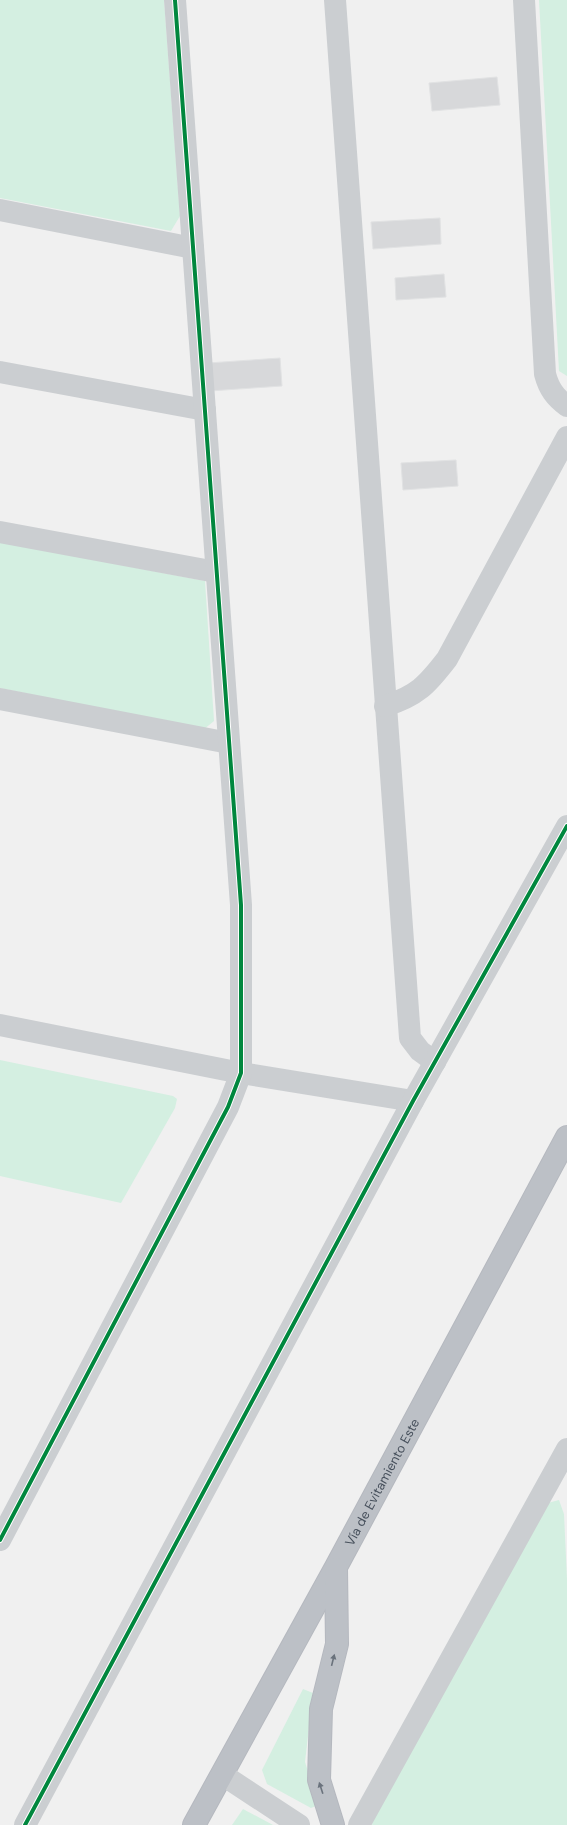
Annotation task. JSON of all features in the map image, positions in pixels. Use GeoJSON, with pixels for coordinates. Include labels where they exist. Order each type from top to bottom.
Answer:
{"type":"FeatureCollection","features":[{"type":"Feature","properties":{"kind":"highway","name":"Vía de Evitamiento Este"},"geometry":{"type":"LineString","coordinates":[[194,1825],[223,1775],[336,1567],[567,1137]]}},
{"type":"Feature","properties":{"kind":"highway"},"geometry":{"type":"LineString","coordinates":[[333,1825],[319,1780],[321,1709],[337,1644],[336,1567]]}},
{"type":"Feature","properties":{"kind":"street"},"geometry":{"type":"LineString","coordinates":[[0,1540],[228,1107],[241,1073],[241,905],[175,0]]}},
{"type":"Feature","properties":{"kind":"street"},"geometry":{"type":"LineString","coordinates":[[335,0],[410,1038],[420,1051],[435,1062]]}},
{"type":"Feature","properties":{"kind":"street"},"geometry":{"type":"LineString","coordinates":[[524,0],[545,374],[551,392],[557,399],[567,406]]}},
{"type":"Feature","properties":{"kind":"street"},"geometry":{"type":"LineString","coordinates":[[0,210],[193,248]]}},
{"type":"Feature","properties":{"kind":"street"},"geometry":{"type":"LineString","coordinates":[[0,372],[205,410]]}},
{"type":"Feature","properties":{"kind":"street"},"geometry":{"type":"LineString","coordinates":[[385,706],[403,700],[419,692],[433,678],[447,659],[567,437]]}},
{"type":"Feature","properties":{"kind":"street"},"geometry":{"type":"LineString","coordinates":[[0,532],[216,572]]}},
{"type":"Feature","properties":{"kind":"street"},"geometry":{"type":"LineString","coordinates":[[0,699],[229,743]]}},
{"type":"Feature","properties":{"kind":"street"},"geometry":{"type":"LineString","coordinates":[[25,1825],[413,1101],[567,826]]}},
{"type":"Feature","properties":{"kind":"street"},"geometry":{"type":"LineString","coordinates":[[0,1025],[241,1073],[413,1101]]}},
{"type":"Feature","properties":{"kind":"street"},"geometry":{"type":"LineString","coordinates":[[359,1825],[567,1449]]}},
{"type":"Feature","properties":{"kind":"street"},"geometry":{"type":"LineString","coordinates":[[223,1775],[299,1825]]}},
{"type":"Feature","properties":{"kind":"green space"},"geometry":{"type":"Polygon","coordinates":[[[0,0],[164,0],[180,216],[171,231],[0,198],[0,0]]]}},
{"type":"Feature","properties":{"kind":"green space"},"geometry":{"type":"Polygon","coordinates":[[[539,0],[567,0],[567,376],[559,371],[539,0]]]}},
{"type":"Feature","properties":{"kind":"green space"},"geometry":{"type":"Polygon","coordinates":[[[0,542],[205,581],[214,721],[203,730],[0,688],[0,542]]]}},
{"type":"Feature","properties":{"kind":"green space"},"geometry":{"type":"Polygon","coordinates":[[[0,1060],[173,1096],[177,1099],[175,1108],[121,1203],[0,1176],[0,1060]]]}},
{"type":"Feature","properties":{"kind":"green space"},"geometry":{"type":"Polygon","coordinates":[[[559,1500],[564,1514],[567,1579],[567,1825],[372,1825],[373,1820],[544,1504],[559,1500]]]}},
{"type":"Feature","properties":{"kind":"green space"},"geometry":{"type":"Polygon","coordinates":[[[303,1689],[313,1693],[305,1762],[319,1805],[311,1808],[267,1784],[262,1770],[303,1689]]]}},
{"type":"Feature","properties":{"kind":"green space"},"geometry":{"type":"Polygon","coordinates":[[[243,1809],[273,1825],[232,1825],[243,1809]]]}},
{"type":"Feature","properties":{"kind":"building"},"geometry":{"type":"Polygon","coordinates":[[[497,77],[500,105],[432,111],[429,83],[497,77]]]}},
{"type":"Feature","properties":{"kind":"building"},"geometry":{"type":"Polygon","coordinates":[[[440,218],[441,244],[373,249],[371,222],[440,218]]]}},
{"type":"Feature","properties":{"kind":"building"},"geometry":{"type":"Polygon","coordinates":[[[444,274],[446,297],[396,300],[395,278],[444,274]]]}},
{"type":"Feature","properties":{"kind":"building"},"geometry":{"type":"Polygon","coordinates":[[[280,358],[282,386],[210,391],[208,363],[280,358]]]}},
{"type":"Feature","properties":{"kind":"building"},"geometry":{"type":"Polygon","coordinates":[[[456,460],[458,486],[403,490],[401,463],[456,460]]]}},
{"type":"Feature","properties":{"kind":"cycle path"},"geometry":{"type":"LineString","coordinates":[[0,1540],[228,1107],[241,1073],[241,905],[175,0]]}},
{"type":"Feature","properties":{"kind":"cycle path"},"geometry":{"type":"LineString","coordinates":[[25,1825],[413,1101],[567,826]]}}]}
